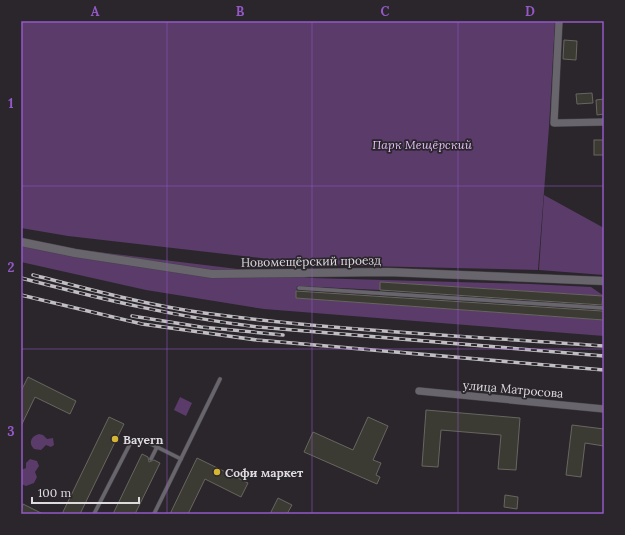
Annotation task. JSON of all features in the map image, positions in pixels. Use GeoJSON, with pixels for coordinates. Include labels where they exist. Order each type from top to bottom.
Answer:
{"type":"FeatureCollection","features":[{"type":"Feature","properties":{"kind":"street"},"geometry":{"type":"LineString","coordinates":[[559,21],[554,123],[604,122]]}},
{"type":"Feature","properties":{"kind":"street","name":"Новомещёрский проезд"},"geometry":{"type":"LineString","coordinates":[[21,242],[75,253],[212,274],[388,272],[604,281]]}},
{"type":"Feature","properties":{"kind":"street","name":"улица Матросова"},"geometry":{"type":"LineString","coordinates":[[419,391],[604,409]]}},
{"type":"Feature","properties":{"kind":"lane"},"geometry":{"type":"LineString","coordinates":[[299,288],[604,308]]}},
{"type":"Feature","properties":{"kind":"lane"},"geometry":{"type":"LineString","coordinates":[[154,514],[220,379]]}},
{"type":"Feature","properties":{"kind":"lane"},"geometry":{"type":"LineString","coordinates":[[94,514],[129,442],[138,438],[181,459]]}},
{"type":"Feature","properties":{"kind":"lane"},"geometry":{"type":"LineString","coordinates":[[151,458],[157,447]]}},
{"type":"Feature","properties":{"kind":"green space","name":"Парк Мещёрский"},"geometry":{"type":"Polygon","coordinates":[[[21,21],[555,21],[549,127],[538,270],[321,265],[68,236],[21,228],[21,21]]]}},
{"type":"Feature","properties":{"kind":"green space"},"geometry":{"type":"Polygon","coordinates":[[[544,195],[604,228],[604,275],[539,270],[544,195]]]}},
{"type":"Feature","properties":{"kind":"green space"},"geometry":{"type":"Polygon","coordinates":[[[21,244],[312,278],[591,287],[604,296],[381,282],[380,290],[297,286],[296,298],[604,320],[604,336],[264,309],[146,290],[21,262],[21,244]]]}},
{"type":"Feature","properties":{"kind":"green space"},"geometry":{"type":"Polygon","coordinates":[[[180,397],[192,403],[186,416],[174,410],[180,397]]]}},
{"type":"Feature","properties":{"kind":"green space"},"geometry":{"type":"Polygon","coordinates":[[[39,434],[43,435],[47,439],[53,438],[54,445],[51,447],[46,445],[41,450],[34,449],[31,444],[31,440],[34,436],[39,434]]]}},
{"type":"Feature","properties":{"kind":"green space"},"geometry":{"type":"Polygon","coordinates":[[[30,459],[37,461],[39,466],[35,472],[37,477],[34,483],[26,486],[21,484],[21,470],[26,468],[26,463],[30,459]]]}},
{"type":"Feature","properties":{"kind":"building"},"geometry":{"type":"Polygon","coordinates":[[[564,40],[577,41],[576,60],[563,59],[564,40]]]}},
{"type":"Feature","properties":{"kind":"building"},"geometry":{"type":"Polygon","coordinates":[[[592,93],[593,103],[577,104],[576,94],[592,93]]]}},
{"type":"Feature","properties":{"kind":"building"},"geometry":{"type":"Polygon","coordinates":[[[604,99],[604,114],[597,115],[596,100],[604,99]]]}},
{"type":"Feature","properties":{"kind":"building"},"geometry":{"type":"Polygon","coordinates":[[[594,140],[604,140],[604,155],[594,155],[594,140]]]}},
{"type":"Feature","properties":{"kind":"building"},"geometry":{"type":"Polygon","coordinates":[[[380,282],[603,296],[602,305],[380,290],[380,282]]]}},
{"type":"Feature","properties":{"kind":"building"},"geometry":{"type":"Polygon","coordinates":[[[296,291],[602,311],[604,313],[604,320],[296,298],[296,291]]]}},
{"type":"Feature","properties":{"kind":"building"},"geometry":{"type":"Polygon","coordinates":[[[28,377],[76,401],[70,414],[35,397],[21,426],[21,391],[28,377]]]}},
{"type":"Feature","properties":{"kind":"building"},"geometry":{"type":"Polygon","coordinates":[[[426,410],[520,418],[516,470],[498,469],[501,435],[441,430],[438,467],[422,466],[426,410]]]}},
{"type":"Feature","properties":{"kind":"building"},"geometry":{"type":"Polygon","coordinates":[[[109,417],[124,424],[80,514],[62,514],[109,417]]]}},
{"type":"Feature","properties":{"kind":"building"},"geometry":{"type":"Polygon","coordinates":[[[368,417],[388,426],[373,460],[381,463],[376,475],[380,477],[377,484],[304,452],[313,432],[353,450],[368,417]]]}},
{"type":"Feature","properties":{"kind":"building"},"geometry":{"type":"Polygon","coordinates":[[[572,425],[604,429],[604,446],[585,443],[581,477],[566,475],[572,425]]]}},
{"type":"Feature","properties":{"kind":"building"},"geometry":{"type":"Polygon","coordinates":[[[142,454],[148,457],[149,462],[154,460],[160,463],[135,514],[113,514],[142,454]]]}},
{"type":"Feature","properties":{"kind":"building"},"geometry":{"type":"Polygon","coordinates":[[[197,458],[248,483],[241,497],[205,479],[188,514],[170,514],[197,458]]]}},
{"type":"Feature","properties":{"kind":"building"},"geometry":{"type":"Polygon","coordinates":[[[505,495],[518,497],[517,509],[504,507],[505,495]]]}},
{"type":"Feature","properties":{"kind":"building"},"geometry":{"type":"Polygon","coordinates":[[[278,498],[292,505],[287,514],[270,514],[278,498]]]}},
{"type":"Feature","properties":{"kind":"building"},"geometry":{"type":"Polygon","coordinates":[[[23,504],[43,514],[21,514],[23,504]]]}},
{"type":"Feature","properties":{"kind":"railway"},"geometry":{"type":"LineString","coordinates":[[33,275],[161,306],[204,313],[354,329],[604,346]]}},
{"type":"Feature","properties":{"kind":"railway"},"geometry":{"type":"LineString","coordinates":[[21,278],[139,307],[228,323],[258,327],[604,356]]}},
{"type":"Feature","properties":{"kind":"railway"},"geometry":{"type":"LineString","coordinates":[[21,295],[142,324],[257,340],[604,370]]}},
{"type":"Feature","properties":{"kind":"railway"},"geometry":{"type":"LineString","coordinates":[[132,316],[201,327],[283,335]]}},
{"type":"Feature","properties":{"kind":"place","name":"Bayern"},"geometry":{"type":"Point","coordinates":[115,439]}},
{"type":"Feature","properties":{"kind":"place","name":"Софи маркет"},"geometry":{"type":"Point","coordinates":[217,472]}}]}
